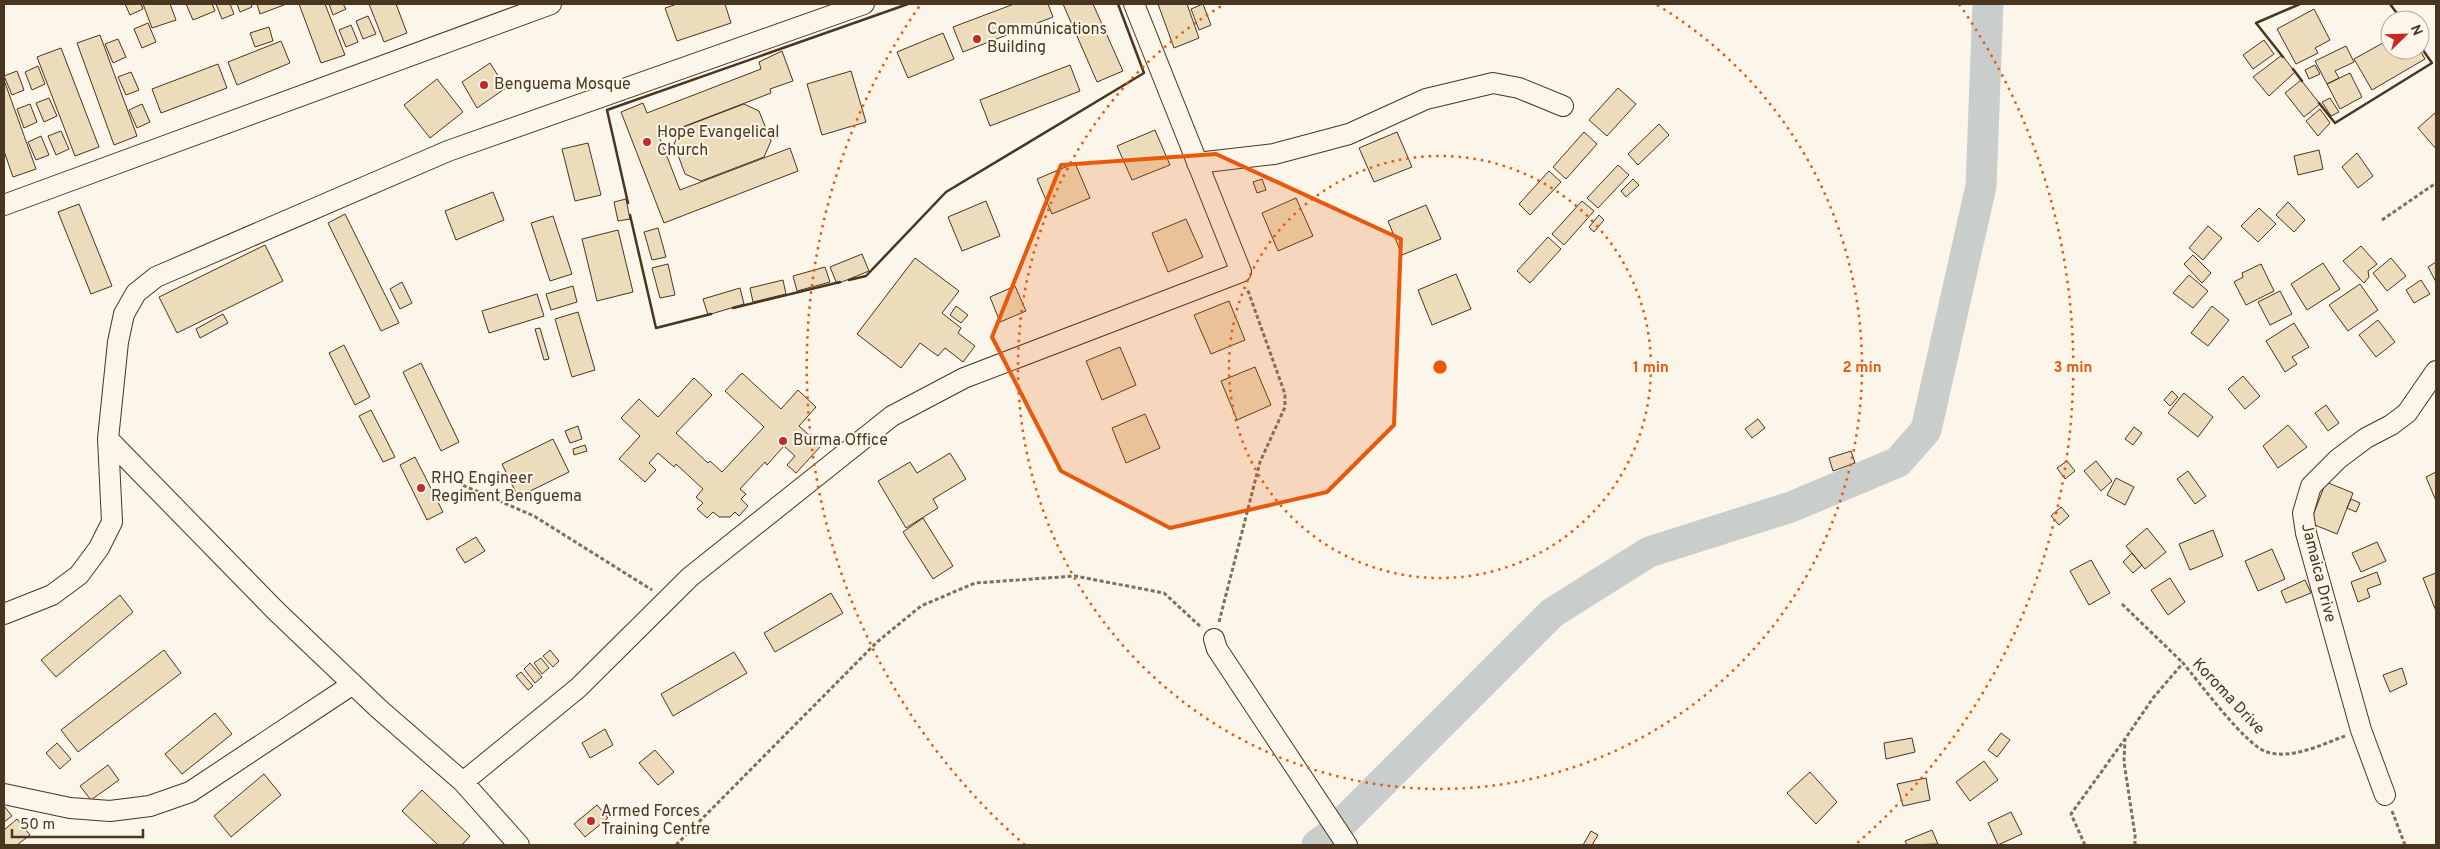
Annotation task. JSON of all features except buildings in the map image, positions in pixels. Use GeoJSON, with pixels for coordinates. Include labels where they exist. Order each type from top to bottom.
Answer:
{"type":"FeatureCollection","features":[{"type":"Feature","properties":{"kind":"street"},"geometry":{"type":"LineString","coordinates":[[4,205],[551,4]]}},
{"type":"Feature","properties":{"kind":"street"},"geometry":{"type":"LineString","coordinates":[[4,614],[52,595],[79,575],[99,548],[112,522],[108,439],[118,342],[124,314],[136,293],[156,277],[448,151],[864,4]]}},
{"type":"Feature","properties":{"kind":"street"},"geometry":{"type":"LineString","coordinates":[[463,782],[578,688],[690,577],[892,416],[964,378],[1241,272],[1134,4]]}},
{"type":"Feature","properties":{"kind":"street"},"geometry":{"type":"LineString","coordinates":[[1197,163],[1274,154],[1349,134],[1426,99],[1493,83],[1519,88],[1563,106]]}},
{"type":"Feature","properties":{"kind":"street","name":"Jamaica Drive"},"geometry":{"type":"LineString","coordinates":[[2386,795],[2361,730],[2308,543],[2303,513],[2310,486],[2338,459],[2366,438],[2391,425],[2407,413],[2436,371]]}},
{"type":"Feature","properties":{"kind":"street"},"geometry":{"type":"LineString","coordinates":[[108,439],[276,611],[353,684],[463,782],[519,845]]}},
{"type":"Feature","properties":{"kind":"street"},"geometry":{"type":"LineString","coordinates":[[1214,639],[1222,656],[1347,845]]}},
{"type":"Feature","properties":{"kind":"street"},"geometry":{"type":"LineString","coordinates":[[4,794],[70,808],[110,811],[150,806],[190,792],[353,684]]}},
{"type":"Feature","properties":{"kind":"path"},"geometry":{"type":"LineString","coordinates":[[2382,220],[2436,183]]}},
{"type":"Feature","properties":{"kind":"path"},"geometry":{"type":"LineString","coordinates":[[676,845],[877,642],[921,606],[975,582],[1074,576],[1164,594],[1214,639],[1260,462],[1285,407],[1285,394],[1241,272]]}},
{"type":"Feature","properties":{"kind":"path"},"geometry":{"type":"LineString","coordinates":[[452,480],[534,516],[667,600]]}},
{"type":"Feature","properties":{"kind":"path"},"geometry":{"type":"LineString","coordinates":[[2122,604],[2183,663]]}},
{"type":"Feature","properties":{"kind":"path","name":"Koroma Drive"},"geometry":{"type":"LineString","coordinates":[[2085,845],[2071,814],[2153,698],[2183,663],[2250,741],[2266,752],[2288,753],[2318,746],[2361,730]]}},
{"type":"Feature","properties":{"kind":"path"},"geometry":{"type":"LineString","coordinates":[[2125,739],[2124,762],[2136,835],[2135,845]]}},
{"type":"Feature","properties":{"kind":"path"},"geometry":{"type":"LineString","coordinates":[[2386,795],[2405,845]]}},
{"type":"Feature","properties":{"kind":"highlighted area"},"geometry":{"type":"Polygon","coordinates":[[[1216,154],[1401,239],[1394,425],[1327,492],[1170,528],[1061,471],[992,337],[1061,165],[1216,154]]]}},
{"type":"Feature","properties":{"kind":"waterway"},"geometry":{"type":"LineString","coordinates":[[1317,845],[1329,836],[1552,613],[1649,552],[1791,507],[1898,462],[1926,430],[1981,186],[1988,4]]}},
{"type":"Feature","properties":{"kind":"wall"},"geometry":{"type":"LineString","coordinates":[[628,203],[607,110],[908,4]]}},
{"type":"Feature","properties":{"kind":"wall"},"geometry":{"type":"LineString","coordinates":[[849,280],[866,276],[946,192],[1144,73],[1118,4]]}},
{"type":"Feature","properties":{"kind":"wall"},"geometry":{"type":"LineString","coordinates":[[2283,57],[2256,23],[2300,4]]}},
{"type":"Feature","properties":{"kind":"wall"},"geometry":{"type":"LineString","coordinates":[[2390,4],[2394,10]]}},
{"type":"Feature","properties":{"kind":"wall"},"geometry":{"type":"LineString","coordinates":[[2319,103],[2335,123],[2432,63],[2430,60]]}},
{"type":"Feature","properties":{"kind":"wall"},"geometry":{"type":"LineString","coordinates":[[2293,69],[2302,81]]}},
{"type":"Feature","properties":{"kind":"wall"},"geometry":{"type":"LineString","coordinates":[[630,215],[656,328],[711,314]]}},
{"type":"Feature","properties":{"kind":"wall"},"geometry":{"type":"LineString","coordinates":[[733,308],[840,282]]}},
{"type":"Feature","properties":{"kind":"place","name":"Communications Building"},"geometry":{"type":"Point","coordinates":[977,39]}},
{"type":"Feature","properties":{"kind":"place","name":"Benguema Mosque"},"geometry":{"type":"Point","coordinates":[484,85]}},
{"type":"Feature","properties":{"kind":"place","name":"Hope Evangelical Church"},"geometry":{"type":"Point","coordinates":[647,142]}},
{"type":"Feature","properties":{"kind":"place","name":"Burma Office"},"geometry":{"type":"Point","coordinates":[783,441]}},
{"type":"Feature","properties":{"kind":"place","name":"RHQ Engineer Regiment Benguema"},"geometry":{"type":"Point","coordinates":[421,488]}},
{"type":"Feature","properties":{"kind":"place","name":"Armed Forces Training Centre"},"geometry":{"type":"Point","coordinates":[591,821]}}]}
